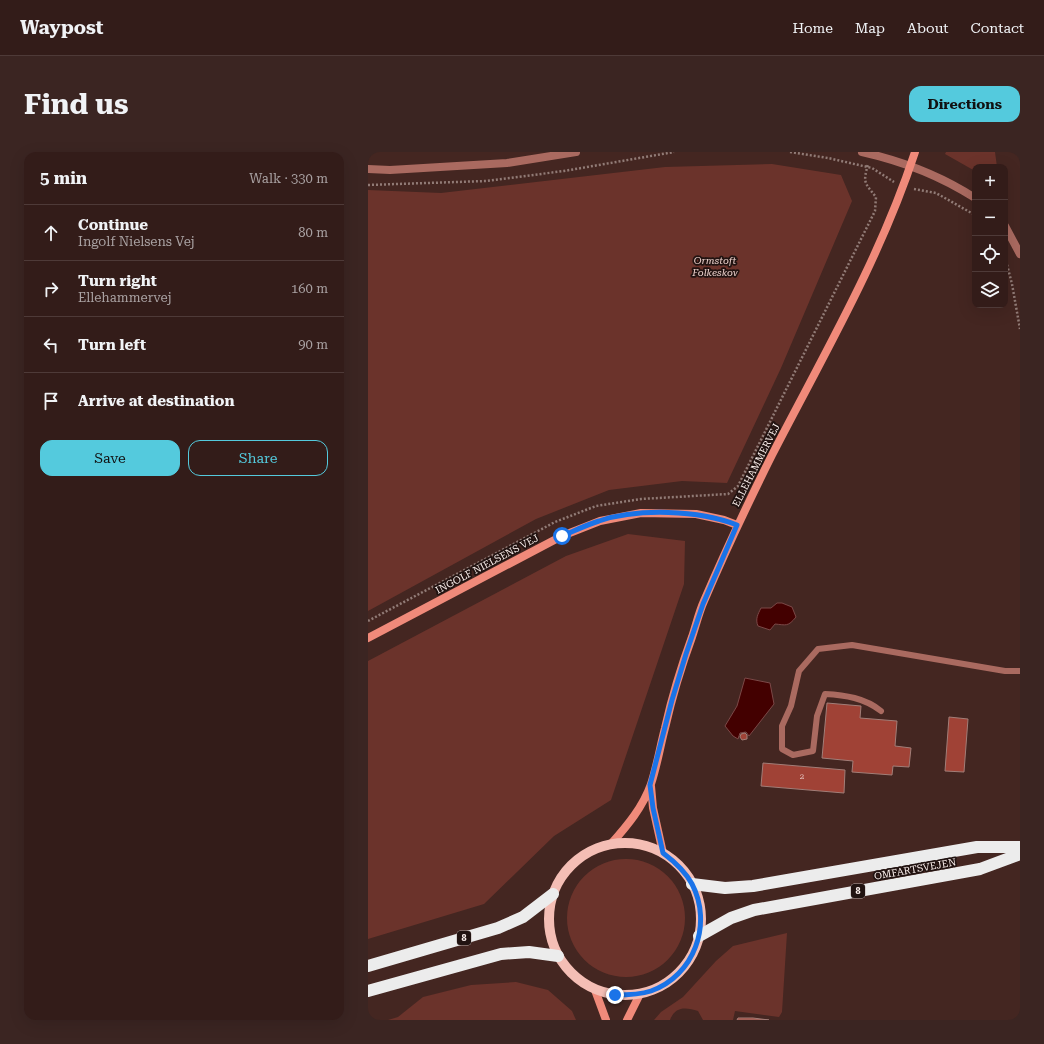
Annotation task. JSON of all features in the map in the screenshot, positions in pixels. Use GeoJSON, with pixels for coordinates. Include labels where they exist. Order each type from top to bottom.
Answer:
{"type":"FeatureCollection","features":[{"type":"Feature","properties":{"kind":"highway","name":"OMFARTSVEJEN"},"geometry":{"type":"LineString","coordinates":[[692,884],[726,888],[753,886],[977,847],[1020,847]]}},
{"type":"Feature","properties":{"kind":"highway","name":"OMFARTSVEJEN"},"geometry":{"type":"LineString","coordinates":[[699,936],[731,918],[754,910],[980,869],[1020,854]]}},
{"type":"Feature","properties":{"kind":"highway","name":"8"},"geometry":{"type":"LineString","coordinates":[[368,966],[498,928],[523,917],[553,894]]}},
{"type":"Feature","properties":{"kind":"highway"},"geometry":{"type":"LineString","coordinates":[[368,991],[500,954],[529,952],[558,956]]}},
{"type":"Feature","properties":{"kind":"main road","name":"8"},"geometry":{"type":"LineString","coordinates":[[611,844],[633,844],[663,853],[684,872],[692,884],[697,896],[701,922],[699,936],[693,953],[683,969],[663,985],[652,990],[640,994],[615,995],[595,990],[570,972],[558,956],[552,944],[548,919],[553,894],[564,874],[571,865],[590,852],[611,844]]}},
{"type":"Feature","properties":{"kind":"street"},"geometry":{"type":"LineString","coordinates":[[368,169],[390,170],[508,163],[576,152]]}},
{"type":"Feature","properties":{"kind":"street"},"geometry":{"type":"LineString","coordinates":[[862,152],[910,166],[956,186],[972,196]]}},
{"type":"Feature","properties":{"kind":"street","name":"ELLEHAMMERVEJ"},"geometry":{"type":"LineString","coordinates":[[611,844],[628,826],[650,785],[672,700],[686,654],[703,604],[737,525],[849,308],[903,187],[915,152]]}},
{"type":"Feature","properties":{"kind":"street"},"geometry":{"type":"LineString","coordinates":[[1008,232],[1020,254]]}},
{"type":"Feature","properties":{"kind":"street","name":"INGOLF NIELSENS VEJ"},"geometry":{"type":"LineString","coordinates":[[368,638],[562,536],[600,521],[641,513],[696,514],[724,520],[737,525]]}},
{"type":"Feature","properties":{"kind":"street","name":"ELLEHAMMERVEJ"},"geometry":{"type":"LineString","coordinates":[[650,785],[653,808],[663,853]]}},
{"type":"Feature","properties":{"kind":"street"},"geometry":{"type":"LineString","coordinates":[[595,990],[606,1020]]}},
{"type":"Feature","properties":{"kind":"street"},"geometry":{"type":"LineString","coordinates":[[627,1020],[640,994]]}},
{"type":"Feature","properties":{"kind":"lane"},"geometry":{"type":"LineString","coordinates":[[881,711],[873,704],[844,695],[825,694],[817,716],[813,751],[793,755],[782,749],[782,726],[791,706],[799,671],[818,649],[852,645],[1005,671],[1020,672]]}},
{"type":"Feature","properties":{"kind":"path"},"geometry":{"type":"LineString","coordinates":[[790,152],[828,158],[872,168],[903,187],[936,193],[972,213]]}},
{"type":"Feature","properties":{"kind":"path"},"geometry":{"type":"LineString","coordinates":[[368,621],[555,522],[596,506],[640,499],[728,494],[738,486],[875,211],[876,197],[865,184],[865,175],[868,167]]}},
{"type":"Feature","properties":{"kind":"path"},"geometry":{"type":"LineString","coordinates":[[1008,269],[1020,329]]}},
{"type":"Feature","properties":{"kind":"green space"},"geometry":{"type":"Polygon","coordinates":[[[946,152],[995,152],[997,164],[972,164],[972,169],[945,154],[946,152]]]}},
{"type":"Feature","properties":{"kind":"green space","name":"Ormstoft Folkeskov"},"geometry":{"type":"Polygon","coordinates":[[[772,164],[841,175],[852,201],[781,368],[727,483],[682,481],[609,490],[536,519],[368,611],[368,190],[441,193],[665,167],[772,164]]]}},
{"type":"Feature","properties":{"kind":"green space"},"geometry":{"type":"Polygon","coordinates":[[[628,534],[685,541],[684,584],[611,800],[554,836],[484,904],[368,939],[368,661],[566,556],[628,534]]]}},
{"type":"Feature","properties":{"kind":"green space"},"geometry":{"type":"Polygon","coordinates":[[[626,859],[649,863],[668,876],[681,895],[685,918],[681,941],[668,960],[649,973],[626,977],[603,973],[584,960],[571,941],[567,918],[571,895],[584,876],[603,863],[626,859]]]}},
{"type":"Feature","properties":{"kind":"green space"},"geometry":{"type":"Polygon","coordinates":[[[787,933],[782,1012],[779,1017],[735,1011],[733,1020],[703,1020],[698,1011],[685,1008],[675,1012],[670,1020],[654,1020],[661,1012],[683,997],[716,961],[733,946],[787,933]]]}},
{"type":"Feature","properties":{"kind":"green space"},"geometry":{"type":"Polygon","coordinates":[[[516,982],[548,990],[572,1011],[576,1020],[388,1020],[398,1017],[423,997],[471,985],[516,982]]]}},
{"type":"Feature","properties":{"kind":"shaded area"},"geometry":{"type":"Polygon","coordinates":[[[777,603],[782,603],[792,607],[796,617],[787,625],[775,624],[770,630],[758,626],[757,619],[761,608],[771,608],[777,603]]]}},
{"type":"Feature","properties":{"kind":"shaded area"},"geometry":{"type":"Polygon","coordinates":[[[745,678],[770,683],[774,704],[749,736],[746,732],[740,733],[738,739],[733,736],[725,726],[737,706],[745,678]]]}},
{"type":"Feature","properties":{"kind":"building"},"geometry":{"type":"Polygon","coordinates":[[[827,703],[861,706],[860,718],[897,721],[895,746],[911,748],[909,767],[893,766],[892,775],[852,772],[853,761],[822,758],[827,703]]]}},
{"type":"Feature","properties":{"kind":"building"},"geometry":{"type":"Polygon","coordinates":[[[949,717],[968,719],[964,772],[945,771],[949,717]]]}},
{"type":"Feature","properties":{"kind":"building"},"geometry":{"type":"Polygon","coordinates":[[[745,733],[747,735],[747,739],[742,740],[740,737],[741,734],[745,733]]]}},
{"type":"Feature","properties":{"kind":"building"},"geometry":{"type":"Polygon","coordinates":[[[763,763],[845,770],[844,793],[761,786],[763,763]]]}},
{"type":"Feature","properties":{"kind":"building"},"geometry":{"type":"Polygon","coordinates":[[[738,1018],[753,1018],[769,1020],[737,1020],[738,1018]]]}},
{"type":"Feature","properties":{"kind":"route"},"geometry":{"type":"LineString","coordinates":[[562,536],[600,521],[641,513],[696,514],[724,520],[737,525],[703,604],[686,654],[672,700],[650,785],[653,808],[663,853],[684,872],[692,884],[697,896],[701,922],[696,948],[683,969],[674,978],[663,985],[640,994],[615,995]]}}]}
